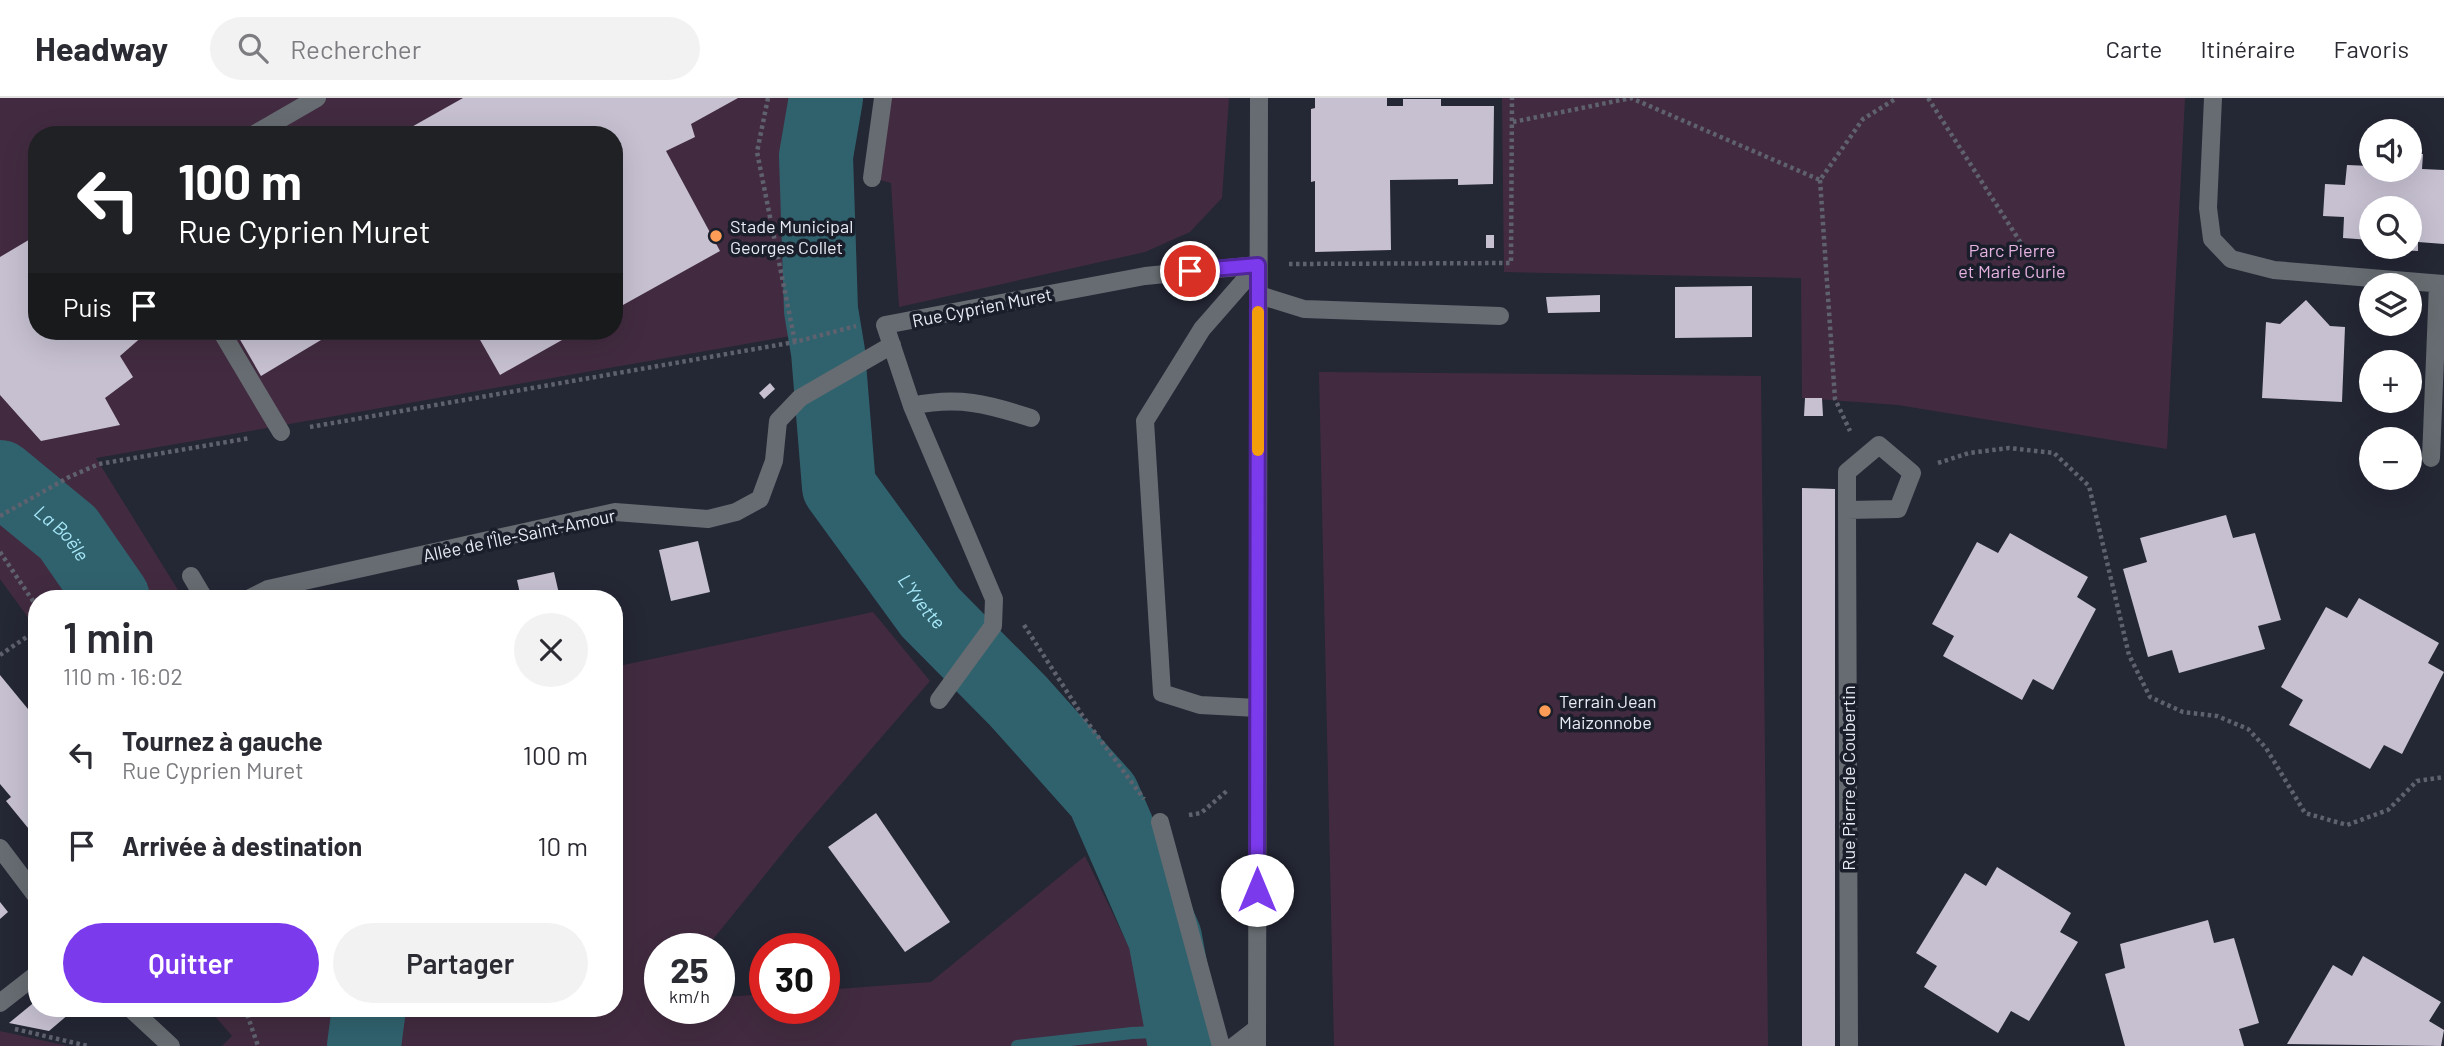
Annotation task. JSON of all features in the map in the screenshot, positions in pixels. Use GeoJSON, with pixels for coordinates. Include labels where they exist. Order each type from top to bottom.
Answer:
{"type":"FeatureCollection","features":[{"type":"Feature","properties":{"kind":"street"},"geometry":{"type":"LineString","coordinates":[[269,126],[317,98]]}},
{"type":"Feature","properties":{"kind":"street"},"geometry":{"type":"LineString","coordinates":[[872,178],[883,98]]}},
{"type":"Feature","properties":{"kind":"street"},"geometry":{"type":"LineString","coordinates":[[1234,1046],[1256,1037],[1259,98]]}},
{"type":"Feature","properties":{"kind":"street"},"geometry":{"type":"LineString","coordinates":[[2213,98],[2208,208],[2212,239],[2231,259],[2274,270],[2441,284],[2431,458]]}},
{"type":"Feature","properties":{"kind":"street"},"geometry":{"type":"LineString","coordinates":[[1257,708],[1200,705],[1161,693],[1145,421],[1202,329],[1258,265]]}},
{"type":"Feature","properties":{"kind":"street","name":"Rue Cyprien Muret"},"geometry":{"type":"LineString","coordinates":[[939,700],[993,626],[994,598],[912,406],[886,325],[1145,276],[1258,265]]}},
{"type":"Feature","properties":{"kind":"street"},"geometry":{"type":"LineString","coordinates":[[1259,295],[1304,309],[1500,316]]}},
{"type":"Feature","properties":{"kind":"street"},"geometry":{"type":"LineString","coordinates":[[226,340],[281,432]]}},
{"type":"Feature","properties":{"kind":"street","name":"Allée de l'Île-Saint-Amour"},"geometry":{"type":"LineString","coordinates":[[266,590],[615,512],[708,519],[736,513],[760,499],[774,461],[778,421],[800,398],[892,345]]}},
{"type":"Feature","properties":{"kind":"street"},"geometry":{"type":"LineString","coordinates":[[912,406],[937,400],[981,402],[1031,418]]}},
{"type":"Feature","properties":{"kind":"street"},"geometry":{"type":"LineString","coordinates":[[1847,510],[1898,509],[1912,473],[1879,445],[1863,459]]}},
{"type":"Feature","properties":{"kind":"street","name":"Rue Pierre de Coubertin"},"geometry":{"type":"LineString","coordinates":[[1849,1046],[1847,472],[1863,459]]}},
{"type":"Feature","properties":{"kind":"street"},"geometry":{"type":"LineString","coordinates":[[191,576],[199,590]]}},
{"type":"Feature","properties":{"kind":"street"},"geometry":{"type":"LineString","coordinates":[[1160,822],[1221,1046]]}},
{"type":"Feature","properties":{"kind":"street"},"geometry":{"type":"LineString","coordinates":[[0,848],[28,885]]}},
{"type":"Feature","properties":{"kind":"street"},"geometry":{"type":"LineString","coordinates":[[0,1003],[28,981]]}},
{"type":"Feature","properties":{"kind":"street"},"geometry":{"type":"LineString","coordinates":[[139,1017],[170,1046]]}},
{"type":"Feature","properties":{"kind":"path"},"geometry":{"type":"LineString","coordinates":[[768,98],[757,152],[795,342]]}},
{"type":"Feature","properties":{"kind":"path"},"geometry":{"type":"LineString","coordinates":[[1258,265],[1511,263],[1512,98]]}},
{"type":"Feature","properties":{"kind":"path"},"geometry":{"type":"LineString","coordinates":[[1513,122],[1631,98],[1820,180]]}},
{"type":"Feature","properties":{"kind":"path"},"geometry":{"type":"LineString","coordinates":[[1863,459],[1835,399],[1820,180],[1863,119],[1897,98]]}},
{"type":"Feature","properties":{"kind":"path"},"geometry":{"type":"LineString","coordinates":[[1927,98],[2028,254]]}},
{"type":"Feature","properties":{"kind":"path"},"geometry":{"type":"LineString","coordinates":[[0,516],[69,477],[99,464],[795,342],[859,326]]}},
{"type":"Feature","properties":{"kind":"path"},"geometry":{"type":"LineString","coordinates":[[1912,473],[1955,457],[1982,451],[2009,448],[2054,453],[2089,486],[2129,655],[2150,696],[2183,712],[2217,716],[2248,729],[2266,748],[2305,813],[2347,825],[2388,810],[2417,782],[2444,776]]}},
{"type":"Feature","properties":{"kind":"path"},"geometry":{"type":"LineString","coordinates":[[0,552],[28,594]]}},
{"type":"Feature","properties":{"kind":"path"},"geometry":{"type":"LineString","coordinates":[[1022,619],[1033,643],[1160,822],[1201,813],[1228,791],[1256,758]]}},
{"type":"Feature","properties":{"kind":"path"},"geometry":{"type":"LineString","coordinates":[[0,654],[28,636]]}},
{"type":"Feature","properties":{"kind":"path"},"geometry":{"type":"LineString","coordinates":[[248,1017],[258,1046]]}},
{"type":"Feature","properties":{"kind":"path"},"geometry":{"type":"LineString","coordinates":[[12,1028],[88,1046]]}},
{"type":"Feature","properties":{"kind":"green space","name":"Stade Municipal Georges Collet"},"geometry":{"type":"Polygon","coordinates":[[[0,98],[826,98],[816,156],[819,331],[96,458],[178,590],[28,590],[28,618],[0,579],[0,98]]]}},
{"type":"Feature","properties":{"kind":"green space"},"geometry":{"type":"Polygon","coordinates":[[[882,98],[1229,98],[1222,198],[1190,232],[1145,252],[899,307],[891,183],[872,178],[882,98]]]}},
{"type":"Feature","properties":{"kind":"green space","name":"Parc Pierre et Marie Curie"},"geometry":{"type":"Polygon","coordinates":[[[1502,98],[2185,98],[2167,449],[1898,405],[1802,398],[1801,278],[1504,272],[1502,98]]]}},
{"type":"Feature","properties":{"kind":"green space","name":"Terrain Jean Maizonnobe"},"geometry":{"type":"Polygon","coordinates":[[[1319,372],[1761,376],[1768,1046],[1334,1046],[1319,372]]]}},
{"type":"Feature","properties":{"kind":"green space"},"geometry":{"type":"Polygon","coordinates":[[[873,612],[930,681],[798,834],[718,933],[644,933],[644,1024],[735,1024],[735,996],[749,995],[749,1024],[840,1024],[840,989],[931,982],[1085,856],[1138,966],[1154,1046],[222,1046],[232,1036],[216,1017],[623,1017],[623,665],[873,612]]]}},
{"type":"Feature","properties":{"kind":"green space"},"geometry":{"type":"Polygon","coordinates":[[[0,1031],[68,1046],[0,1046],[0,1031]]]}},
{"type":"Feature","properties":{"kind":"building"},"geometry":{"type":"Polygon","coordinates":[[[463,98],[738,98],[691,124],[695,137],[666,151],[720,251],[623,305],[623,126],[413,126],[463,98]]]}},
{"type":"Feature","properties":{"kind":"building"},"geometry":{"type":"Polygon","coordinates":[[[1315,98],[1387,98],[1387,106],[1403,106],[1403,99],[1441,99],[1441,106],[1494,106],[1493,184],[1458,185],[1458,179],[1390,180],[1391,250],[1315,252],[1311,109],[1315,108],[1315,98]]]}},
{"type":"Feature","properties":{"kind":"building"},"geometry":{"type":"Polygon","coordinates":[[[2347,165],[2359,166],[2359,182],[2422,182],[2422,169],[2444,170],[2444,244],[2422,242],[2422,196],[2359,196],[2359,239],[2343,238],[2344,217],[2323,216],[2325,184],[2345,185],[2347,165]]]}},
{"type":"Feature","properties":{"kind":"building"},"geometry":{"type":"Polygon","coordinates":[[[1486,235],[1494,235],[1494,248],[1486,248],[1486,235]]]}},
{"type":"Feature","properties":{"kind":"building"},"geometry":{"type":"Polygon","coordinates":[[[28,240],[28,340],[138,340],[120,356],[133,377],[105,398],[120,425],[41,441],[0,395],[0,257],[28,240]]]}},
{"type":"Feature","properties":{"kind":"building"},"geometry":{"type":"Polygon","coordinates":[[[1752,286],[1752,337],[1675,338],[1675,287],[1752,286]]]}},
{"type":"Feature","properties":{"kind":"building"},"geometry":{"type":"Polygon","coordinates":[[[1600,295],[1600,312],[1548,313],[1546,297],[1600,295]]]}},
{"type":"Feature","properties":{"kind":"building"},"geometry":{"type":"Polygon","coordinates":[[[2306,300],[2330,326],[2345,327],[2342,402],[2262,398],[2266,322],[2280,324],[2306,300]]]}},
{"type":"Feature","properties":{"kind":"building"},"geometry":{"type":"Polygon","coordinates":[[[240,340],[321,340],[261,376],[240,340]]]}},
{"type":"Feature","properties":{"kind":"building"},"geometry":{"type":"Polygon","coordinates":[[[480,340],[562,340],[500,375],[480,340]]]}},
{"type":"Feature","properties":{"kind":"building"},"geometry":{"type":"Polygon","coordinates":[[[770,383],[775,389],[764,399],[759,393],[770,383]]]}},
{"type":"Feature","properties":{"kind":"building"},"geometry":{"type":"Polygon","coordinates":[[[1805,398],[1822,398],[1823,416],[1804,416],[1805,398]]]}},
{"type":"Feature","properties":{"kind":"building"},"geometry":{"type":"Polygon","coordinates":[[[1802,488],[1835,489],[1835,1046],[1802,1046],[1802,488]]]}},
{"type":"Feature","properties":{"kind":"building"},"geometry":{"type":"Polygon","coordinates":[[[2226,515],[2233,538],[2255,533],[2281,620],[2258,626],[2265,649],[2179,673],[2172,650],[2148,657],[2123,569],[2147,562],[2140,538],[2226,515]]]}},
{"type":"Feature","properties":{"kind":"building"},"geometry":{"type":"Polygon","coordinates":[[[2010,533],[2088,577],[2077,597],[2096,609],[2053,690],[2033,679],[2022,700],[1943,656],[1954,636],[1932,624],[1977,542],[1998,553],[2010,533]]]}},
{"type":"Feature","properties":{"kind":"building"},"geometry":{"type":"Polygon","coordinates":[[[698,541],[710,592],[671,601],[659,550],[698,541]]]}},
{"type":"Feature","properties":{"kind":"building"},"geometry":{"type":"Polygon","coordinates":[[[554,572],[558,590],[519,590],[517,580],[554,572]]]}},
{"type":"Feature","properties":{"kind":"building"},"geometry":{"type":"Polygon","coordinates":[[[2359,598],[2439,643],[2428,663],[2444,672],[2402,754],[2384,745],[2370,769],[2289,725],[2303,700],[2281,687],[2326,607],[2347,618],[2359,598]]]}},
{"type":"Feature","properties":{"kind":"building"},"geometry":{"type":"Polygon","coordinates":[[[0,675],[28,709],[28,828],[6,801],[11,797],[0,784],[0,675]]]}},
{"type":"Feature","properties":{"kind":"building"},"geometry":{"type":"Polygon","coordinates":[[[876,813],[950,922],[905,952],[828,847],[876,813]]]}},
{"type":"Feature","properties":{"kind":"building"},"geometry":{"type":"Polygon","coordinates":[[[1997,867],[2071,913],[2060,932],[2078,942],[2029,1021],[2011,1011],[1998,1033],[1924,987],[1937,966],[1916,953],[1965,873],[1986,886],[1997,867]]]}},
{"type":"Feature","properties":{"kind":"building"},"geometry":{"type":"Polygon","coordinates":[[[0,902],[8,912],[0,919],[0,902]]]}},
{"type":"Feature","properties":{"kind":"building"},"geometry":{"type":"Polygon","coordinates":[[[2208,920],[2214,943],[2234,938],[2259,1023],[2239,1029],[2244,1046],[2125,1046],[2105,974],[2125,968],[2120,944],[2208,920]]]}},
{"type":"Feature","properties":{"kind":"building"},"geometry":{"type":"Polygon","coordinates":[[[2363,956],[2441,1002],[2429,1021],[2444,1030],[2441,1046],[2287,1044],[2333,965],[2352,976],[2363,956]]]}},
{"type":"Feature","properties":{"kind":"building"},"geometry":{"type":"Polygon","coordinates":[[[28,1007],[28,1017],[65,1017],[49,1031],[9,1023],[28,1007]]]}},
{"type":"Feature","properties":{"kind":"waterway","name":"L'Yvette"},"geometry":{"type":"LineString","coordinates":[[826,98],[816,156],[821,310],[828,352],[839,487],[930,612],[1018,701],[1103,796],[1165,938],[1185,1046]]}},
{"type":"Feature","properties":{"kind":"waterway","name":"La Boële"},"geometry":{"type":"LineString","coordinates":[[0,477],[68,533],[107,590]]}},
{"type":"Feature","properties":{"kind":"waterway","name":"La Boële"},"geometry":{"type":"LineString","coordinates":[[364,1046],[368,1017]]}},
{"type":"Feature","properties":{"kind":"waterway"},"geometry":{"type":"LineString","coordinates":[[1017,1046],[1132,1033],[1182,1031]]}},
{"type":"Feature","properties":{"kind":"slow traffic"},"geometry":{"type":"LineString","coordinates":[[1258,312],[1258,450]]}},
{"type":"Feature","properties":{"kind":"place","name":"Stade Municipal Georges Collet"},"geometry":{"type":"Point","coordinates":[716,236]}},
{"type":"Feature","properties":{"kind":"place","name":"Terrain Jean Maizonnobe"},"geometry":{"type":"Point","coordinates":[1545,711]}},
{"type":"Feature","properties":{"kind":"route"},"geometry":{"type":"LineString","coordinates":[[1190,271],[1258,265],[1257,890]]}}]}
